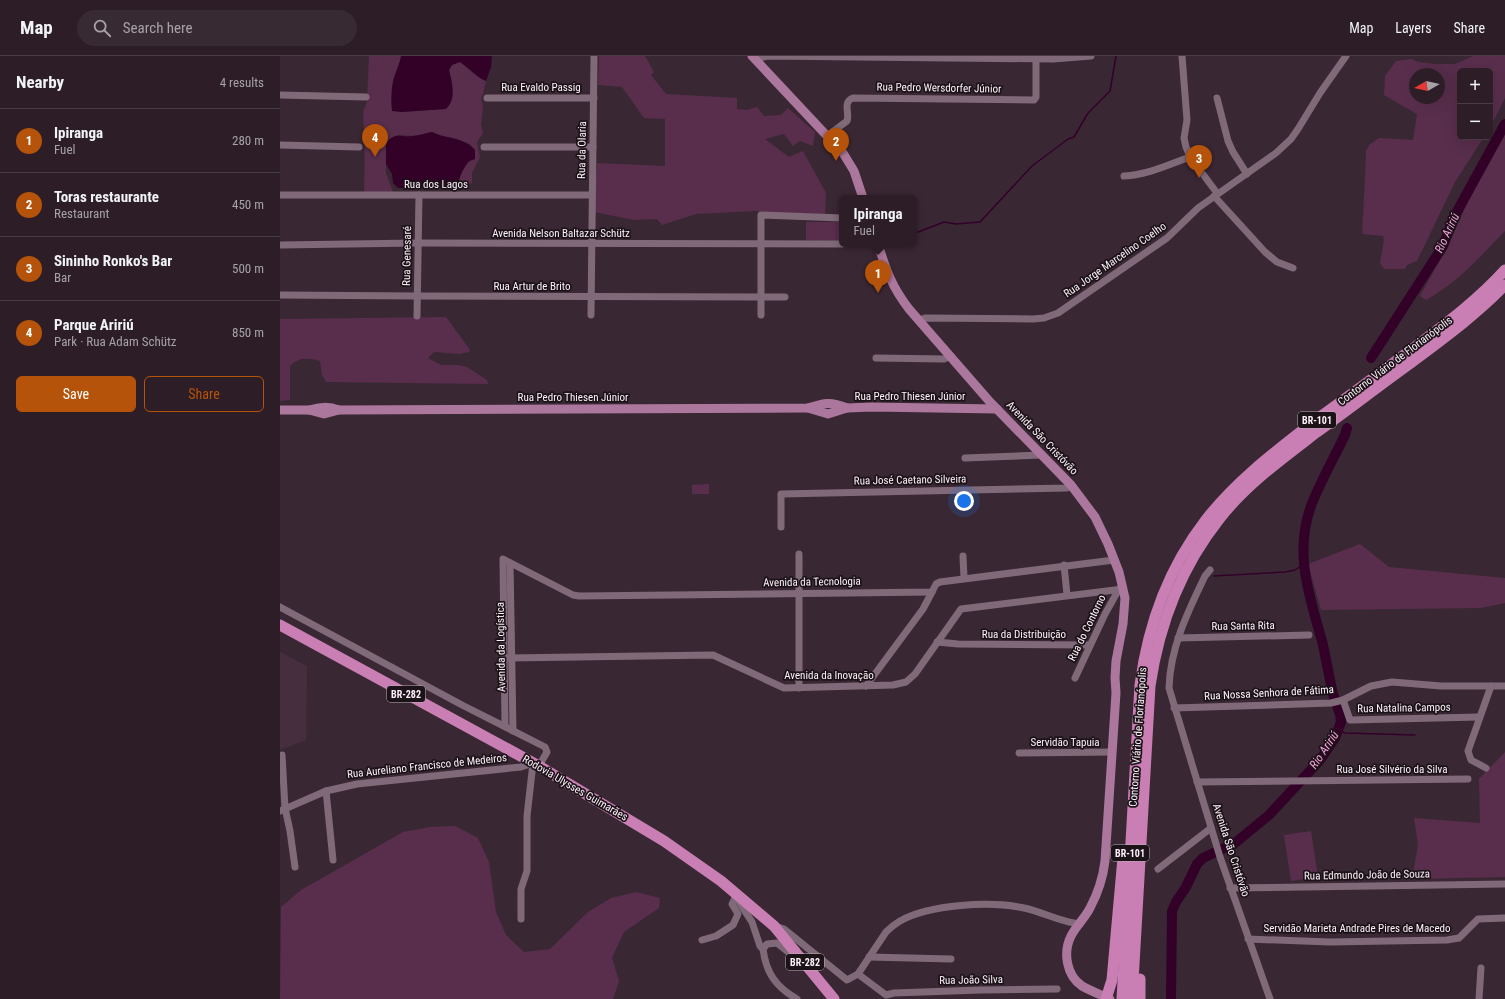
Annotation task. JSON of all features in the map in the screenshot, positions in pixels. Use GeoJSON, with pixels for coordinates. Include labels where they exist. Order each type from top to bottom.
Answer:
{"type":"FeatureCollection","features":[{"type":"Feature","properties":{"kind":"highway","name":"Contorno Viário de Florianópolis"},"geometry":{"type":"LineString","coordinates":[[1122,999],[1138,707],[1142,669],[1148,639],[1156,612],[1167,584],[1180,558],[1196,534],[1223,500],[1263,461],[1448,322],[1505,270]]}},
{"type":"Feature","properties":{"kind":"highway","name":"Contorno Viário de Florianópolis"},"geometry":{"type":"LineString","coordinates":[[1138,998],[1137,918],[1147,714],[1152,671],[1158,642],[1176,589],[1204,540],[1221,517],[1251,485],[1291,452],[1454,330],[1505,285]]}},
{"type":"Feature","properties":{"kind":"highway","name":"Rodovia Ulysses Guimarães"},"geometry":{"type":"LineString","coordinates":[[280,625],[536,764],[664,841],[721,881],[774,926],[834,999]]}},
{"type":"Feature","properties":{"kind":"highway"},"geometry":{"type":"LineString","coordinates":[[1106,999],[1112,980],[1125,846],[1132,815]]}},
{"type":"Feature","properties":{"kind":"main road"},"geometry":{"type":"LineString","coordinates":[[754,58],[848,159],[854,172],[861,195]]}},
{"type":"Feature","properties":{"kind":"main road","name":"Avenida São Cristóvão"},"geometry":{"type":"LineString","coordinates":[[879,247],[888,276],[898,294],[982,393],[1071,485],[1095,517],[1122,581],[1121,589],[1125,612],[1115,678],[1116,693],[1104,869],[1095,897],[1080,924],[1070,937],[1067,952],[1069,968],[1074,978],[1081,985],[1110,999]]}},
{"type":"Feature","properties":{"kind":"main road"},"geometry":{"type":"LineString","coordinates":[[974,408],[982,393]]}},
{"type":"Feature","properties":{"kind":"main road","name":"Rua Pedro Thiesen Júnior"},"geometry":{"type":"LineString","coordinates":[[280,410],[822,408],[828,414],[837,408],[997,409]]}},
{"type":"Feature","properties":{"kind":"street","name":"Rua da Olaria"},"geometry":{"type":"LineString","coordinates":[[591,315],[591,195],[594,56]]}},
{"type":"Feature","properties":{"kind":"street"},"geometry":{"type":"LineString","coordinates":[[754,58],[768,56],[1036,59],[1091,56]]}},
{"type":"Feature","properties":{"kind":"street"},"geometry":{"type":"LineString","coordinates":[[1182,56],[1187,120],[1184,138],[1190,157],[1216,195],[1265,252],[1277,262],[1293,268]]}},
{"type":"Feature","properties":{"kind":"street","name":"Rua Jorge Marcelino Coelho"},"geometry":{"type":"LineString","coordinates":[[920,320],[925,318],[1033,319],[1052,316],[1062,311],[1167,238],[1198,208],[1276,153],[1291,139],[1334,71],[1346,56]]}},
{"type":"Feature","properties":{"kind":"street","name":"Rua Pedro Wersdorfer Júnior"},"geometry":{"type":"LineString","coordinates":[[827,136],[847,121],[847,103],[849,99],[853,98],[1034,100],[1036,97],[1036,59]]}},
{"type":"Feature","properties":{"kind":"street"},"geometry":{"type":"LineString","coordinates":[[280,96],[366,97]]}},
{"type":"Feature","properties":{"kind":"street","name":"Rua Evaldo Passig"},"geometry":{"type":"LineString","coordinates":[[488,98],[594,98]]}},
{"type":"Feature","properties":{"kind":"street"},"geometry":{"type":"LineString","coordinates":[[1217,98],[1228,141],[1247,174]]}},
{"type":"Feature","properties":{"kind":"street"},"geometry":{"type":"LineString","coordinates":[[280,145],[359,147]]}},
{"type":"Feature","properties":{"kind":"street"},"geometry":{"type":"LineString","coordinates":[[484,147],[593,147]]}},
{"type":"Feature","properties":{"kind":"street"},"geometry":{"type":"LineString","coordinates":[[1124,176],[1139,175],[1151,172],[1190,157]]}},
{"type":"Feature","properties":{"kind":"street","name":"Rua dos Lagos"},"geometry":{"type":"LineString","coordinates":[[280,195],[591,195]]}},
{"type":"Feature","properties":{"kind":"street","name":"Rua Genesaré"},"geometry":{"type":"LineString","coordinates":[[417,316],[419,195]]}},
{"type":"Feature","properties":{"kind":"street"},"geometry":{"type":"LineString","coordinates":[[761,315],[761,215],[839,218]]}},
{"type":"Feature","properties":{"kind":"street","name":"Avenida Nelson Baltazar Schütz"},"geometry":{"type":"LineString","coordinates":[[280,245],[418,243],[839,244]]}},
{"type":"Feature","properties":{"kind":"street","name":"Rua Artur de Brito"},"geometry":{"type":"LineString","coordinates":[[280,295],[784,297]]}},
{"type":"Feature","properties":{"kind":"street"},"geometry":{"type":"LineString","coordinates":[[876,358],[944,358],[951,356]]}},
{"type":"Feature","properties":{"kind":"street"},"geometry":{"type":"LineString","coordinates":[[965,458],[1042,455]]}},
{"type":"Feature","properties":{"kind":"street","name":"Rua José Caetano Silveira"},"geometry":{"type":"LineString","coordinates":[[781,527],[781,494],[1066,488],[1071,485]]}},
{"type":"Feature","properties":{"kind":"street"},"geometry":{"type":"LineString","coordinates":[[799,554],[799,688]]}},
{"type":"Feature","properties":{"kind":"street"},"geometry":{"type":"LineString","coordinates":[[963,556],[964,578]]}},
{"type":"Feature","properties":{"kind":"street"},"geometry":{"type":"LineString","coordinates":[[866,686],[924,606],[930,592],[938,582],[1064,565],[1114,560]]}},
{"type":"Feature","properties":{"kind":"street","name":"Avenida da Tecnologia"},"geometry":{"type":"LineString","coordinates":[[507,561],[578,596],[930,592]]}},
{"type":"Feature","properties":{"kind":"street","name":"Avenida da Logística"},"geometry":{"type":"LineString","coordinates":[[505,726],[508,658],[507,561]]}},
{"type":"Feature","properties":{"kind":"street"},"geometry":{"type":"LineString","coordinates":[[1064,565],[1067,596]]}},
{"type":"Feature","properties":{"kind":"street","name":"Avenida São Cristóvão"},"geometry":{"type":"LineString","coordinates":[[1210,570],[1205,576],[1183,621],[1169,681],[1169,688],[1216,845],[1270,999]]}},
{"type":"Feature","properties":{"kind":"street","name":"Avenida da Inovação"},"geometry":{"type":"LineString","coordinates":[[508,658],[713,655],[784,688],[893,685],[906,682],[915,674],[959,610],[962,608],[1121,589]]}},
{"type":"Feature","properties":{"kind":"street","name":"Rua do Contorno"},"geometry":{"type":"LineString","coordinates":[[1075,678],[1105,614],[1121,589]]}},
{"type":"Feature","properties":{"kind":"street"},"geometry":{"type":"LineString","coordinates":[[918,592],[921,595],[924,606]]}},
{"type":"Feature","properties":{"kind":"street"},"geometry":{"type":"LineString","coordinates":[[280,607],[462,705],[546,748],[547,752],[536,764],[527,816],[527,871],[521,889],[521,919]]}},
{"type":"Feature","properties":{"kind":"street"},"geometry":{"type":"LineString","coordinates":[[945,631],[948,636],[958,644]]}},
{"type":"Feature","properties":{"kind":"street","name":"Rua Santa Rita"},"geometry":{"type":"LineString","coordinates":[[1178,638],[1309,635]]}},
{"type":"Feature","properties":{"kind":"street","name":"Rua da Distribuição"},"geometry":{"type":"LineString","coordinates":[[937,642],[958,644],[1090,645]]}},
{"type":"Feature","properties":{"kind":"street","name":"Avenida da Logística"},"geometry":{"type":"LineString","coordinates":[[508,658],[513,731]]}},
{"type":"Feature","properties":{"kind":"street","name":"Rua Nossa Senhora de Fátima"},"geometry":{"type":"LineString","coordinates":[[1174,708],[1341,701],[1371,686],[1392,682],[1427,686],[1505,686]]}},
{"type":"Feature","properties":{"kind":"street"},"geometry":{"type":"LineString","coordinates":[[1486,768],[1469,758],[1468,748],[1491,686]]}},
{"type":"Feature","properties":{"kind":"street","name":"Rua Natalina Campos"},"geometry":{"type":"LineString","coordinates":[[1341,701],[1350,720],[1479,718]]}},
{"type":"Feature","properties":{"kind":"street","name":"Servidão Tapuia"},"geometry":{"type":"LineString","coordinates":[[1019,753],[1112,752]]}},
{"type":"Feature","properties":{"kind":"street"},"geometry":{"type":"LineString","coordinates":[[282,756],[282,810],[292,840],[295,868]]}},
{"type":"Feature","properties":{"kind":"street","name":"Rua Aureliano Francisco de Medeiros"},"geometry":{"type":"LineString","coordinates":[[282,810],[326,791],[374,782],[439,777],[536,764]]}},
{"type":"Feature","properties":{"kind":"street","name":"Rua José Silvério da Silva"},"geometry":{"type":"LineString","coordinates":[[1197,782],[1468,779]]}},
{"type":"Feature","properties":{"kind":"street"},"geometry":{"type":"LineString","coordinates":[[326,791],[333,860]]}},
{"type":"Feature","properties":{"kind":"street"},"geometry":{"type":"LineString","coordinates":[[1158,869],[1211,828]]}},
{"type":"Feature","properties":{"kind":"street","name":"Rua Edmundo João de Souza"},"geometry":{"type":"LineString","coordinates":[[1230,888],[1505,884]]}},
{"type":"Feature","properties":{"kind":"street"},"geometry":{"type":"LineString","coordinates":[[702,940],[716,936],[734,925],[738,914],[732,904],[737,894]]}},
{"type":"Feature","properties":{"kind":"street"},"geometry":{"type":"LineString","coordinates":[[737,894],[738,901],[752,922],[760,946],[763,949],[765,964],[770,975],[779,987],[797,999]]}},
{"type":"Feature","properties":{"kind":"street"},"geometry":{"type":"LineString","coordinates":[[774,926],[784,929],[844,978],[850,979],[858,974],[886,932],[905,919],[930,910],[970,906],[1002,905],[1025,908],[1065,922],[1080,924]]}},
{"type":"Feature","properties":{"kind":"street","name":"Servidão Marieta Andrade Pires de Macedo"},"geometry":{"type":"LineString","coordinates":[[1248,939],[1330,942],[1447,940],[1459,938],[1478,919],[1505,918]]}},
{"type":"Feature","properties":{"kind":"street"},"geometry":{"type":"LineString","coordinates":[[763,949],[767,944],[777,943],[798,960],[804,961]]}},
{"type":"Feature","properties":{"kind":"street"},"geometry":{"type":"LineString","coordinates":[[869,957],[951,959]]}},
{"type":"Feature","properties":{"kind":"street"},"geometry":{"type":"LineString","coordinates":[[1480,999],[1481,968]]}},
{"type":"Feature","properties":{"kind":"street","name":"Rua João Silva"},"geometry":{"type":"LineString","coordinates":[[858,974],[886,995],[894,993],[1057,989]]}},
{"type":"Feature","properties":{"kind":"shaded area"},"geometry":{"type":"Polygon","coordinates":[[[369,56],[401,56],[400,64],[394,76],[391,104],[401,112],[446,109],[452,82],[449,70],[452,65],[460,62],[486,81],[481,98],[483,107],[481,124],[483,133],[477,142],[480,157],[472,173],[472,183],[465,186],[458,183],[462,172],[468,163],[475,159],[475,150],[470,144],[432,132],[414,136],[398,135],[386,142],[386,173],[393,192],[364,193],[365,142],[367,140],[364,136],[363,112],[367,102],[369,56]]]}},
{"type":"Feature","properties":{"kind":"shaded area"},"geometry":{"type":"Polygon","coordinates":[[[401,56],[492,56],[491,67],[486,81],[460,62],[452,65],[449,70],[453,96],[452,101],[446,109],[401,112],[392,111],[391,97],[393,83],[401,56]]]}},
{"type":"Feature","properties":{"kind":"shaded area"},"geometry":{"type":"Polygon","coordinates":[[[599,56],[645,56],[654,72],[651,75],[666,94],[737,98],[737,109],[747,110],[757,107],[764,116],[781,115],[788,108],[815,132],[813,146],[800,141],[793,146],[784,134],[765,139],[789,157],[803,151],[826,193],[825,214],[755,211],[696,214],[662,225],[657,219],[634,220],[594,212],[597,163],[665,166],[665,119],[644,118],[622,87],[598,85],[599,56]]]}},
{"type":"Feature","properties":{"kind":"shaded area"},"geometry":{"type":"Polygon","coordinates":[[[1473,56],[1505,56],[1505,98],[1493,122],[1493,68],[1457,68],[1457,140],[1482,140],[1455,182],[1417,261],[1407,265],[1405,269],[1384,269],[1380,263],[1384,240],[1383,236],[1362,234],[1366,151],[1369,145],[1379,138],[1413,140],[1417,114],[1384,95],[1385,76],[1396,61],[1412,59],[1418,62],[1455,64],[1473,56]]]}},
{"type":"Feature","properties":{"kind":"shaded area"},"geometry":{"type":"Polygon","coordinates":[[[1505,129],[1505,231],[1458,278],[1426,300],[1420,296],[1448,246],[1471,195],[1505,129]]]}},
{"type":"Feature","properties":{"kind":"shaded area"},"geometry":{"type":"Polygon","coordinates":[[[432,132],[460,140],[475,150],[475,159],[469,161],[465,167],[460,177],[458,188],[398,188],[393,183],[392,174],[386,164],[386,143],[389,139],[395,136],[415,136],[432,132]]]}},
{"type":"Feature","properties":{"kind":"shaded area"},"geometry":{"type":"Polygon","coordinates":[[[806,222],[839,222],[839,241],[806,240],[806,222]]]}},
{"type":"Feature","properties":{"kind":"shaded area"},"geometry":{"type":"Polygon","coordinates":[[[446,317],[470,350],[469,352],[460,354],[434,352],[428,358],[441,365],[458,365],[467,367],[487,380],[488,384],[326,382],[322,375],[320,361],[304,359],[293,363],[290,366],[290,400],[280,401],[280,319],[446,317]]]}},
{"type":"Feature","properties":{"kind":"shaded area"},"geometry":{"type":"Polygon","coordinates":[[[709,484],[709,494],[692,494],[692,485],[709,484]]]}},
{"type":"Feature","properties":{"kind":"shaded area"},"geometry":{"type":"Polygon","coordinates":[[[1360,544],[1389,567],[1505,578],[1505,603],[1481,608],[1321,610],[1308,564],[1360,544]]]}},
{"type":"Feature","properties":{"kind":"shaded area"},"geometry":{"type":"Polygon","coordinates":[[[280,652],[307,666],[306,740],[280,750],[280,652]]]}},
{"type":"Feature","properties":{"kind":"shaded area"},"geometry":{"type":"Polygon","coordinates":[[[1505,752],[1505,877],[1412,879],[1418,845],[1414,818],[1480,823],[1479,779],[1505,752]]]}},
{"type":"Feature","properties":{"kind":"shaded area"},"geometry":{"type":"Polygon","coordinates":[[[455,826],[478,838],[489,862],[496,912],[506,935],[524,952],[550,949],[588,912],[611,898],[636,892],[660,898],[659,908],[624,932],[612,958],[619,981],[613,999],[280,999],[281,907],[301,890],[403,832],[430,827],[455,826]]]}},
{"type":"Feature","properties":{"kind":"shaded area"},"geometry":{"type":"Polygon","coordinates":[[[1311,831],[1318,877],[1291,881],[1284,835],[1311,831]]]}},
{"type":"Feature","properties":{"kind":"waterway"},"geometry":{"type":"LineString","coordinates":[[918,232],[944,222],[956,224],[980,222],[1032,166],[1068,139],[1074,137],[1088,113],[1110,91],[1116,56]]}},
{"type":"Feature","properties":{"kind":"waterway","name":"Rio Aririú"},"geometry":{"type":"LineString","coordinates":[[1371,358],[1443,246],[1454,217],[1505,124]]}},
{"type":"Feature","properties":{"kind":"waterway","name":"Rio Aririú"},"geometry":{"type":"LineString","coordinates":[[1171,999],[1172,911],[1197,864],[1203,858],[1235,843],[1269,815],[1320,760],[1335,738],[1341,722],[1340,714],[1333,694],[1322,641],[1308,590],[1305,574],[1304,540],[1306,523],[1311,506],[1347,428]]}},
{"type":"Feature","properties":{"kind":"waterway"},"geometry":{"type":"LineString","coordinates":[[1214,576],[1285,572],[1295,570],[1304,564]]}},
{"type":"Feature","properties":{"kind":"waterway"},"geometry":{"type":"LineString","coordinates":[[1339,730],[1345,733],[1415,735]]}},
{"type":"Feature","properties":{"kind":"place","name":"Parque Aririú"},"geometry":{"type":"Point","coordinates":[375,157]}},
{"type":"Feature","properties":{"kind":"place","name":"Toras restaurante"},"geometry":{"type":"Point","coordinates":[836,161]}},
{"type":"Feature","properties":{"kind":"place","name":"Sininho Ronko's Bar"},"geometry":{"type":"Point","coordinates":[1199,178]}},
{"type":"Feature","properties":{"kind":"place","name":"Ipiranga"},"geometry":{"type":"Point","coordinates":[878,293]}}]}
